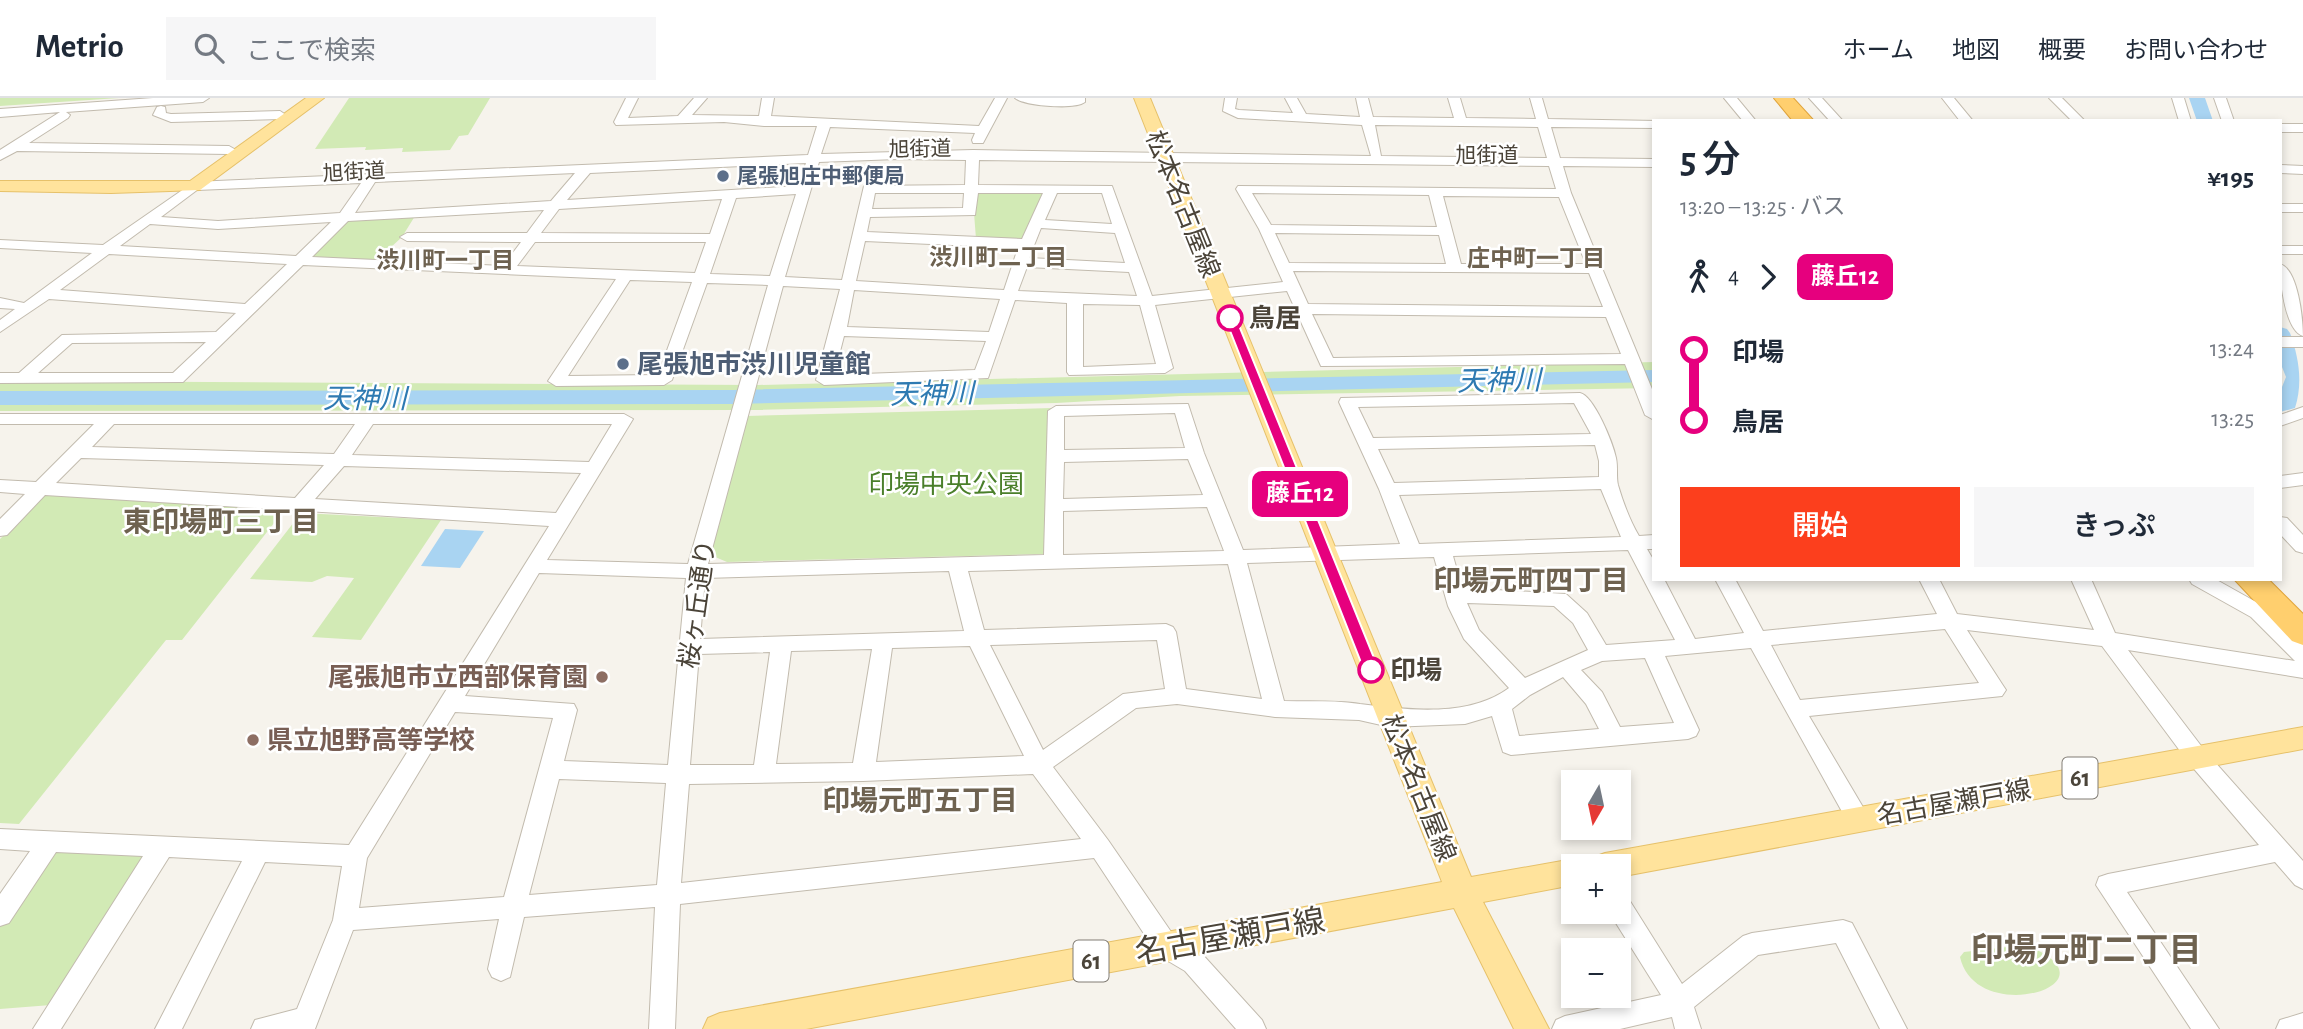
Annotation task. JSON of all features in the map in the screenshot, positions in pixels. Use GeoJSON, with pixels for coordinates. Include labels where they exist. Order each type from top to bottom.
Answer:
{"type":"FeatureCollection","features":[{"type":"Feature","properties":{"kind":"highway"},"geometry":{"type":"LineString","coordinates":[[1767,98],[1785,119]]}},
{"type":"Feature","properties":{"kind":"highway"},"geometry":{"type":"LineString","coordinates":[[1783,98],[1802,119]]}},
{"type":"Feature","properties":{"kind":"highway"},"geometry":{"type":"LineString","coordinates":[[2259,581],[2303,633]]}},
{"type":"Feature","properties":{"kind":"highway"},"geometry":{"type":"LineString","coordinates":[[2260,581],[2303,607]]}},
{"type":"Feature","properties":{"kind":"main road"},"geometry":{"type":"LineString","coordinates":[[0,179],[191,182],[229,150],[305,98]]}},
{"type":"Feature","properties":{"kind":"main road"},"geometry":{"type":"LineString","coordinates":[[0,186],[111,188],[191,182],[316,98]]}},
{"type":"Feature","properties":{"kind":"main road","name":"松本名古屋線"},"geometry":{"type":"LineString","coordinates":[[1142,98],[1462,893],[1532,1029]]}},
{"type":"Feature","properties":{"kind":"main road","name":"名古屋瀬戸線"},"geometry":{"type":"LineString","coordinates":[[1631,861],[2303,738]]}},
{"type":"Feature","properties":{"kind":"main road","name":"名古屋瀬戸線"},"geometry":{"type":"LineString","coordinates":[[720,1029],[1561,874]]}},
{"type":"Feature","properties":{"kind":"street"},"geometry":{"type":"LineString","coordinates":[[632,98],[620,122],[724,118],[764,122],[886,124],[983,130]]}},
{"type":"Feature","properties":{"kind":"street"},"geometry":{"type":"LineString","coordinates":[[682,119],[701,98]]}},
{"type":"Feature","properties":{"kind":"street"},"geometry":{"type":"LineString","coordinates":[[764,122],[768,98]]}},
{"type":"Feature","properties":{"kind":"street"},"geometry":{"type":"LineString","coordinates":[[864,213],[970,212],[973,151],[1001,98]]}},
{"type":"Feature","properties":{"kind":"street"},"geometry":{"type":"LineString","coordinates":[[1021,98],[1079,102],[1079,98]]}},
{"type":"Feature","properties":{"kind":"street"},"geometry":{"type":"LineString","coordinates":[[1231,98],[1231,113],[1367,121],[1652,124]]}},
{"type":"Feature","properties":{"kind":"street"},"geometry":{"type":"LineString","coordinates":[[1291,98],[1301,117]]}},
{"type":"Feature","properties":{"kind":"street"},"geometry":{"type":"LineString","coordinates":[[1362,98],[1376,154]]}},
{"type":"Feature","properties":{"kind":"street"},"geometry":{"type":"LineString","coordinates":[[1454,98],[1461,122]]}},
{"type":"Feature","properties":{"kind":"street"},"geometry":{"type":"LineString","coordinates":[[1536,98],[1564,193],[1652,410]]}},
{"type":"Feature","properties":{"kind":"street"},"geometry":{"type":"LineString","coordinates":[[1730,98],[1748,119]]}},
{"type":"Feature","properties":{"kind":"street"},"geometry":{"type":"LineString","coordinates":[[1815,98],[1835,119]]}},
{"type":"Feature","properties":{"kind":"street"},"geometry":{"type":"LineString","coordinates":[[1948,98],[1965,119]]}},
{"type":"Feature","properties":{"kind":"street"},"geometry":{"type":"LineString","coordinates":[[2054,98],[2077,119]]}},
{"type":"Feature","properties":{"kind":"street"},"geometry":{"type":"LineString","coordinates":[[2178,98],[2184,119]]}},
{"type":"Feature","properties":{"kind":"street"},"geometry":{"type":"LineString","coordinates":[[2220,98],[2227,119]]}},
{"type":"Feature","properties":{"kind":"street"},"geometry":{"type":"LineString","coordinates":[[0,116],[161,110],[196,99]]}},
{"type":"Feature","properties":{"kind":"street"},"geometry":{"type":"LineString","coordinates":[[0,116],[196,99]]}},
{"type":"Feature","properties":{"kind":"street"},"geometry":{"type":"LineString","coordinates":[[161,110],[159,115],[171,118],[280,115]]}},
{"type":"Feature","properties":{"kind":"street"},"geometry":{"type":"LineString","coordinates":[[0,156],[64,115]]}},
{"type":"Feature","properties":{"kind":"street","name":"桜ヶ丘通り"},"geometry":{"type":"LineString","coordinates":[[662,1029],[668,895],[696,571],[802,190],[824,124]]}},
{"type":"Feature","properties":{"kind":"street"},"geometry":{"type":"LineString","coordinates":[[2282,128],[2303,128]]}},
{"type":"Feature","properties":{"kind":"street"},"geometry":{"type":"LineString","coordinates":[[15,147],[229,150]]}},
{"type":"Feature","properties":{"kind":"street","name":"旭街道"},"geometry":{"type":"LineString","coordinates":[[191,182],[814,155],[973,151],[1376,154],[1652,163]]}},
{"type":"Feature","properties":{"kind":"street","name":"旭街道"},"geometry":{"type":"LineString","coordinates":[[1164,153],[1410,176],[1553,159],[1652,156]]}},
{"type":"Feature","properties":{"kind":"street","name":"旭街道"},"geometry":{"type":"LineString","coordinates":[[191,182],[587,168],[814,155]]}},
{"type":"Feature","properties":{"kind":"street"},"geometry":{"type":"LineString","coordinates":[[2282,167],[2303,164]]}},
{"type":"Feature","properties":{"kind":"street"},"geometry":{"type":"LineString","coordinates":[[2282,167],[2303,170]]}},
{"type":"Feature","properties":{"kind":"street"},"geometry":{"type":"LineString","coordinates":[[507,270],[555,205],[587,168]]}},
{"type":"Feature","properties":{"kind":"street"},"geometry":{"type":"LineString","coordinates":[[1564,193],[1435,192],[1410,176],[1243,189],[1266,229],[1327,363],[1632,362]]}},
{"type":"Feature","properties":{"kind":"street"},"geometry":{"type":"LineString","coordinates":[[0,378],[177,378],[345,217],[372,177]]}},
{"type":"Feature","properties":{"kind":"street"},"geometry":{"type":"LineString","coordinates":[[0,327],[46,294],[96,251],[147,220],[191,182]]}},
{"type":"Feature","properties":{"kind":"street"},"geometry":{"type":"LineString","coordinates":[[0,316],[191,182]]}},
{"type":"Feature","properties":{"kind":"street"},"geometry":{"type":"LineString","coordinates":[[1052,189],[1027,244],[982,375],[824,380],[849,285],[869,189],[973,187],[1107,189],[1146,301],[1165,368],[1074,372],[1076,299]]}},
{"type":"Feature","properties":{"kind":"street"},"geometry":{"type":"LineString","coordinates":[[147,220],[218,225],[802,190]]}},
{"type":"Feature","properties":{"kind":"street"},"geometry":{"type":"LineString","coordinates":[[1435,192],[1455,269]]}},
{"type":"Feature","properties":{"kind":"street"},"geometry":{"type":"LineString","coordinates":[[625,276],[556,381],[664,380],[731,194]]}},
{"type":"Feature","properties":{"kind":"street"},"geometry":{"type":"LineString","coordinates":[[2282,208],[2303,208]]}},
{"type":"Feature","properties":{"kind":"street"},"geometry":{"type":"LineString","coordinates":[[378,265],[407,237],[422,213]]}},
{"type":"Feature","properties":{"kind":"street"},"geometry":{"type":"LineString","coordinates":[[1037,223],[1120,229]]}},
{"type":"Feature","properties":{"kind":"street"},"geometry":{"type":"LineString","coordinates":[[1266,229],[1445,231]]}},
{"type":"Feature","properties":{"kind":"street"},"geometry":{"type":"LineString","coordinates":[[860,236],[1027,244]]}},
{"type":"Feature","properties":{"kind":"street"},"geometry":{"type":"LineString","coordinates":[[407,237],[716,238]]}},
{"type":"Feature","properties":{"kind":"street"},"geometry":{"type":"LineString","coordinates":[[0,244],[378,265],[776,281],[1076,299],[1146,301],[1291,286]]}},
{"type":"Feature","properties":{"kind":"street"},"geometry":{"type":"LineString","coordinates":[[2282,250],[2303,250]]}},
{"type":"Feature","properties":{"kind":"street"},"geometry":{"type":"LineString","coordinates":[[1021,262],[1133,268]]}},
{"type":"Feature","properties":{"kind":"street"},"geometry":{"type":"LineString","coordinates":[[1283,267],[1595,270]]}},
{"type":"Feature","properties":{"kind":"street"},"geometry":{"type":"LineString","coordinates":[[2282,271],[2297,294],[2302,339],[2282,342]]}},
{"type":"Feature","properties":{"kind":"street"},"geometry":{"type":"LineString","coordinates":[[46,294],[248,309]]}},
{"type":"Feature","properties":{"kind":"street"},"geometry":{"type":"LineString","coordinates":[[0,303],[17,304]]}},
{"type":"Feature","properties":{"kind":"street"},"geometry":{"type":"LineString","coordinates":[[1303,309],[1612,312]]}},
{"type":"Feature","properties":{"kind":"street"},"geometry":{"type":"LineString","coordinates":[[838,331],[995,337]]}},
{"type":"Feature","properties":{"kind":"street"},"geometry":{"type":"LineString","coordinates":[[25,376],[68,338],[219,337]]}},
{"type":"Feature","properties":{"kind":"street"},"geometry":{"type":"LineString","coordinates":[[1412,550],[1388,489],[1347,402],[1580,398],[1602,439],[1608,461],[1608,483],[1625,528],[1644,543],[1652,572]]}},
{"type":"Feature","properties":{"kind":"street"},"geometry":{"type":"LineString","coordinates":[[1053,561],[1056,411],[1182,408],[1195,453],[1236,557],[1275,709]]}},
{"type":"Feature","properties":{"kind":"street"},"geometry":{"type":"LineString","coordinates":[[2282,420],[2303,412]]}},
{"type":"Feature","properties":{"kind":"street"},"geometry":{"type":"LineString","coordinates":[[0,530],[110,418]]}},
{"type":"Feature","properties":{"kind":"street"},"geometry":{"type":"LineString","coordinates":[[300,503],[340,460],[369,418]]}},
{"type":"Feature","properties":{"kind":"street"},"geometry":{"type":"LineString","coordinates":[[0,419],[624,419],[355,856],[345,920],[303,1024],[264,1029]]}},
{"type":"Feature","properties":{"kind":"street"},"geometry":{"type":"LineString","coordinates":[[1368,444],[1602,439]]}},
{"type":"Feature","properties":{"kind":"street"},"geometry":{"type":"LineString","coordinates":[[77,453],[594,468]]}},
{"type":"Feature","properties":{"kind":"street"},"geometry":{"type":"LineString","coordinates":[[1056,456],[1195,453]]}},
{"type":"Feature","properties":{"kind":"street"},"geometry":{"type":"LineString","coordinates":[[2282,482],[2303,479]]}},
{"type":"Feature","properties":{"kind":"street"},"geometry":{"type":"LineString","coordinates":[[1388,489],[1608,483]]}},
{"type":"Feature","properties":{"kind":"street"},"geometry":{"type":"LineString","coordinates":[[0,485],[560,520]]}},
{"type":"Feature","properties":{"kind":"street"},"geometry":{"type":"LineString","coordinates":[[1055,505],[1215,501]]}},
{"type":"Feature","properties":{"kind":"street"},"geometry":{"type":"LineString","coordinates":[[2282,525],[2303,546]]}},
{"type":"Feature","properties":{"kind":"street"},"geometry":{"type":"LineString","coordinates":[[533,566],[696,571],[1644,543]]}},
{"type":"Feature","properties":{"kind":"street"},"geometry":{"type":"LineString","coordinates":[[1441,549],[1457,595],[1458,606],[1471,634],[1523,689]]}},
{"type":"Feature","properties":{"kind":"street"},"geometry":{"type":"LineString","coordinates":[[956,564],[976,637],[1039,765],[1100,847],[1167,947],[1194,963],[1253,1029]]}},
{"type":"Feature","properties":{"kind":"street"},"geometry":{"type":"LineString","coordinates":[[1655,581],[1689,647]]}},
{"type":"Feature","properties":{"kind":"street"},"geometry":{"type":"LineString","coordinates":[[1726,581],[1794,709],[1857,818]]}},
{"type":"Feature","properties":{"kind":"street"},"geometry":{"type":"LineString","coordinates":[[1794,709],[1995,690],[1950,621],[1930,581]]}},
{"type":"Feature","properties":{"kind":"street"},"geometry":{"type":"LineString","coordinates":[[2082,581],[2108,639],[2197,757],[2303,878]]}},
{"type":"Feature","properties":{"kind":"street"},"geometry":{"type":"LineString","coordinates":[[2203,581],[2258,612],[2303,656]]}},
{"type":"Feature","properties":{"kind":"street"},"geometry":{"type":"LineString","coordinates":[[1457,595],[1559,599],[1580,618],[1600,653]]}},
{"type":"Feature","properties":{"kind":"street"},"geometry":{"type":"LineString","coordinates":[[550,770],[677,775],[863,772],[1039,765],[1131,701],[1177,696],[1275,709],[1359,712],[1390,718],[1465,715],[1500,706],[1523,689],[1600,653],[1689,647],[1884,625],[1950,621],[2108,639],[2303,670]]}},
{"type":"Feature","properties":{"kind":"street"},"geometry":{"type":"LineString","coordinates":[[689,647],[1166,632],[1177,696]]}},
{"type":"Feature","properties":{"kind":"street"},"geometry":{"type":"LineString","coordinates":[[863,772],[883,641]]}},
{"type":"Feature","properties":{"kind":"street"},"geometry":{"type":"LineString","coordinates":[[764,774],[782,643]]}},
{"type":"Feature","properties":{"kind":"street"},"geometry":{"type":"LineString","coordinates":[[1500,706],[1511,746],[1688,730],[1651,649]]}},
{"type":"Feature","properties":{"kind":"street"},"geometry":{"type":"LineString","coordinates":[[1566,667],[1594,698],[1614,737]]}},
{"type":"Feature","properties":{"kind":"street"},"geometry":{"type":"LineString","coordinates":[[448,704],[566,710],[514,905],[501,969]]}},
{"type":"Feature","properties":{"kind":"street"},"geometry":{"type":"LineString","coordinates":[[0,839],[161,849],[355,856]]}},
{"type":"Feature","properties":{"kind":"street"},"geometry":{"type":"LineString","coordinates":[[0,915],[49,842]]}},
{"type":"Feature","properties":{"kind":"street"},"geometry":{"type":"LineString","coordinates":[[345,920],[668,895],[1100,847]]}},
{"type":"Feature","properties":{"kind":"street"},"geometry":{"type":"LineString","coordinates":[[46,1029],[161,849]]}},
{"type":"Feature","properties":{"kind":"street"},"geometry":{"type":"LineString","coordinates":[[2206,1029],[2108,885],[2280,851]]}},
{"type":"Feature","properties":{"kind":"street"},"geometry":{"type":"LineString","coordinates":[[168,1029],[258,853]]}},
{"type":"Feature","properties":{"kind":"street"},"geometry":{"type":"LineString","coordinates":[[1630,924],[1689,1021],[1688,1029]]}},
{"type":"Feature","properties":{"kind":"street"},"geometry":{"type":"LineString","coordinates":[[1565,1029],[1679,1003],[1752,944],[1843,931],[1894,1029]]}},
{"type":"Feature","properties":{"kind":"street"},"geometry":{"type":"LineString","coordinates":[[2288,1029],[2303,1026]]}},
{"type":"Feature","properties":{"kind":"green space"},"geometry":{"type":"Polygon","coordinates":[[[0,98],[119,98],[0,106],[0,98]]]}},
{"type":"Feature","properties":{"kind":"green space"},"geometry":{"type":"Polygon","coordinates":[[[349,98],[490,98],[468,135],[459,136],[450,150],[402,152],[403,148],[365,150],[366,147],[315,149],[349,98]]]}},
{"type":"Feature","properties":{"kind":"green space"},"geometry":{"type":"Polygon","coordinates":[[[976,189],[1045,191],[1024,242],[976,239],[976,189]]]}},
{"type":"Feature","properties":{"kind":"green space"},"geometry":{"type":"Polygon","coordinates":[[[415,216],[402,237],[375,262],[306,259],[347,219],[415,216]]]}},
{"type":"Feature","properties":{"kind":"green space"},"geometry":{"type":"Polygon","coordinates":[[[1652,362],[1652,388],[1180,396],[1056,403],[751,410],[0,411],[0,383],[21,381],[758,385],[1652,362]]]}},
{"type":"Feature","properties":{"kind":"green space","name":"印場中央公園"},"geometry":{"type":"Polygon","coordinates":[[[1052,408],[1045,554],[727,562],[708,554],[747,416],[1052,408]]]}},
{"type":"Feature","properties":{"kind":"green space"},"geometry":{"type":"Polygon","coordinates":[[[45,495],[285,509],[182,640],[166,640],[19,824],[0,823],[0,539],[45,495]]]}},
{"type":"Feature","properties":{"kind":"green space"},"geometry":{"type":"Polygon","coordinates":[[[301,513],[441,520],[361,640],[312,637],[354,578],[327,576],[312,582],[250,579],[301,513]]]}},
{"type":"Feature","properties":{"kind":"green space"},"geometry":{"type":"Polygon","coordinates":[[[50,849],[149,853],[51,1005],[0,1009],[0,927],[50,849]]]}},
{"type":"Feature","properties":{"kind":"green space"},"geometry":{"type":"Polygon","coordinates":[[[2025,945],[2052,959],[2060,973],[2053,984],[2036,992],[2014,995],[1991,991],[1972,979],[1960,957],[1964,952],[2025,945]]]}},
{"type":"Feature","properties":{"kind":"water"},"geometry":{"type":"Polygon","coordinates":[[[445,529],[484,531],[460,568],[421,566],[445,529]]]}},
{"type":"Feature","properties":{"kind":"waterway","name":"天神川"},"geometry":{"type":"LineString","coordinates":[[2197,98],[2204,119]]}},
{"type":"Feature","properties":{"kind":"waterway","name":"天神川"},"geometry":{"type":"LineString","coordinates":[[2282,338],[2296,377],[2287,403],[2282,404]]}},
{"type":"Feature","properties":{"kind":"waterway","name":"天神川"},"geometry":{"type":"LineString","coordinates":[[0,398],[733,397],[1652,376]]}},
{"type":"Feature","properties":{"kind":"bus line","name":"藤丘12"},"geometry":{"type":"LineString","coordinates":[[1230,318],[1371,670]]}},
{"type":"Feature","properties":{"kind":"place","name":"尾張旭庄中郵便局"},"geometry":{"type":"Point","coordinates":[723,176]}},
{"type":"Feature","properties":{"kind":"place","name":"鳥居"},"geometry":{"type":"Point","coordinates":[1230,318]}},
{"type":"Feature","properties":{"kind":"place","name":"尾張旭市渋川児童館"},"geometry":{"type":"Point","coordinates":[623,364]}},
{"type":"Feature","properties":{"kind":"place","name":"印場"},"geometry":{"type":"Point","coordinates":[1371,670]}},
{"type":"Feature","properties":{"kind":"place","name":"尾張旭市立西部保育園"},"geometry":{"type":"Point","coordinates":[602,677]}},
{"type":"Feature","properties":{"kind":"place","name":"県立旭野高等学校"},"geometry":{"type":"Point","coordinates":[253,740]}},
{"type":"Feature","properties":{"kind":"district","name":"渋川町二丁目"},"geometry":{"type":"Point","coordinates":[998,257]}},
{"type":"Feature","properties":{"kind":"district","name":"庄中町一丁目"},"geometry":{"type":"Point","coordinates":[1536,258]}},
{"type":"Feature","properties":{"kind":"district","name":"渋川町一丁目"},"geometry":{"type":"Point","coordinates":[445,260]}},
{"type":"Feature","properties":{"kind":"district","name":"東印場町三丁目"},"geometry":{"type":"Point","coordinates":[221,521]}},
{"type":"Feature","properties":{"kind":"district","name":"印場元町四丁目"},"geometry":{"type":"Point","coordinates":[1531,580]}},
{"type":"Feature","properties":{"kind":"district","name":"印場元町五丁目"},"geometry":{"type":"Point","coordinates":[920,800]}},
{"type":"Feature","properties":{"kind":"district","name":"印場元町二丁目"},"geometry":{"type":"Point","coordinates":[2086,949]}}]}
